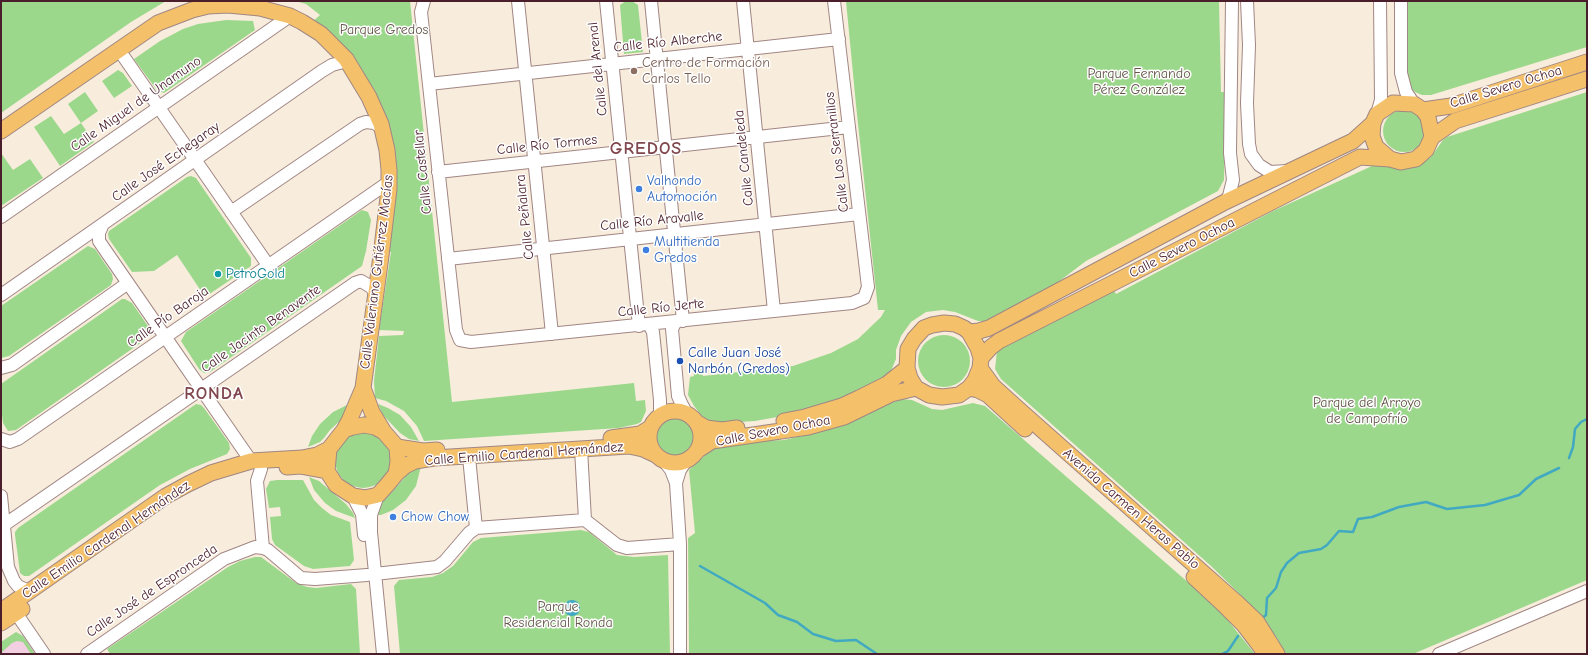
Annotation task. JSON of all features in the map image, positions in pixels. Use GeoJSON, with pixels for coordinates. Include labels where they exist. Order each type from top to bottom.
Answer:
{"type":"FeatureCollection","features":[{"type":"Feature","properties":{"kind":"main road","name":"Calle Valeriano Gutiérrez Macías"},"geometry":{"type":"LineString","coordinates":[[1,131],[158,23],[192,10],[208,6],[228,5],[260,8],[290,16],[321,34],[350,64],[369,97],[381,127],[387,150],[389,182],[363,388],[350,421],[344,430]]}},
{"type":"Feature","properties":{"kind":"main road","name":"Calle Severo Ochoa"},"geometry":{"type":"LineString","coordinates":[[1418,107],[1452,106],[1587,62]]}},
{"type":"Feature","properties":{"kind":"main road","name":"Calle Severo Ochoa"},"geometry":{"type":"LineString","coordinates":[[1432,137],[1455,121],[1587,79]]}},
{"type":"Feature","properties":{"kind":"main road"},"geometry":{"type":"LineString","coordinates":[[1393,103],[1418,107],[1428,117],[1432,137],[1426,150],[1416,158],[1401,162],[1390,159],[1376,147],[1372,136],[1375,118],[1393,103]]}},
{"type":"Feature","properties":{"kind":"main road","name":"Calle Severo Ochoa"},"geometry":{"type":"LineString","coordinates":[[969,332],[979,332],[989,328],[1225,202],[1353,141],[1375,118]]}},
{"type":"Feature","properties":{"kind":"main road","name":"Calle Severo Ochoa"},"geometry":{"type":"LineString","coordinates":[[980,363],[991,347],[999,341],[1360,157],[1390,159]]}},
{"type":"Feature","properties":{"kind":"main road"},"geometry":{"type":"LineString","coordinates":[[944,323],[955,324],[969,332],[978,348],[980,363],[975,380],[969,388],[959,395],[942,397],[929,395],[916,388],[906,368],[908,350],[914,339],[924,328],[944,323]]}},
{"type":"Feature","properties":{"kind":"main road","name":"Avenida Carmen Heras Pablo"},"geometry":{"type":"LineString","coordinates":[[980,363],[994,386],[1015,406],[1257,622],[1277,654]]}},
{"type":"Feature","properties":{"kind":"main road","name":"Calle Severo Ochoa"},"geometry":{"type":"LineString","coordinates":[[691,418],[706,428],[722,430],[764,425],[805,417],[842,406],[859,398],[887,384],[906,368]]}},
{"type":"Feature","properties":{"kind":"main road","name":"Calle Valeriano Gutiérrez Macías"},"geometry":{"type":"LineString","coordinates":[[363,388],[372,412],[384,432]]}},
{"type":"Feature","properties":{"kind":"main road","name":"Calle Severo Ochoa"},"geometry":{"type":"LineString","coordinates":[[698,450],[712,442],[808,427],[844,417],[891,394],[916,388]]}},
{"type":"Feature","properties":{"kind":"main road","name":"Avenida Carmen Heras Pablo"},"geometry":{"type":"LineString","coordinates":[[969,388],[978,390],[988,395],[1197,580],[1244,625],[1265,654]]}},
{"type":"Feature","properties":{"kind":"main road"},"geometry":{"type":"LineString","coordinates":[[675,411],[691,418],[701,432],[698,450],[686,461],[677,463],[660,458],[649,442],[650,428],[660,415],[675,411]]}},
{"type":"Feature","properties":{"kind":"main road"},"geometry":{"type":"LineString","coordinates":[[364,425],[375,427],[384,432],[397,447],[398,462],[396,474],[378,495],[365,498],[353,496],[336,485],[327,471],[329,449],[344,430],[353,426],[364,425]]}},
{"type":"Feature","properties":{"kind":"main road","name":"Calle Emilio Cardenal Hernández"},"geometry":{"type":"LineString","coordinates":[[397,447],[423,451],[617,437],[640,434],[650,428]]}},
{"type":"Feature","properties":{"kind":"main road","name":"Calle Emilio Cardenal Hernández"},"geometry":{"type":"LineString","coordinates":[[396,474],[405,466],[415,461],[434,458],[629,446],[643,449],[660,458]]}},
{"type":"Feature","properties":{"kind":"main road","name":"Calle Emilio Cardenal Hernández"},"geometry":{"type":"LineString","coordinates":[[1,611],[166,496],[211,473],[317,455],[329,449]]}},
{"type":"Feature","properties":{"kind":"main road","name":"Calle Emilio Cardenal Hernández"},"geometry":{"type":"LineString","coordinates":[[1,623],[184,496],[216,481],[247,472],[256,465],[300,466],[327,471]]}},
{"type":"Feature","properties":{"kind":"street","name":"Calle Castellar"},"geometry":{"type":"LineString","coordinates":[[424,1],[422,12],[438,172],[456,330],[460,340]]}},
{"type":"Feature","properties":{"kind":"street","name":"Calle Peñalara"},"geometry":{"type":"LineString","coordinates":[[518,1],[552,334]]}},
{"type":"Feature","properties":{"kind":"street","name":"Calle del Arenal"},"geometry":{"type":"LineString","coordinates":[[606,1],[630,239],[644,325],[653,332],[660,400],[660,415]]}},
{"type":"Feature","properties":{"kind":"street"},"geometry":{"type":"LineString","coordinates":[[651,1],[674,234],[680,321],[672,330],[678,396],[691,418]]}},
{"type":"Feature","properties":{"kind":"street","name":"Calle Candeleda"},"geometry":{"type":"LineString","coordinates":[[743,1],[774,311]]}},
{"type":"Feature","properties":{"kind":"street","name":"Calle Los Serranillos"},"geometry":{"type":"LineString","coordinates":[[834,1],[868,287],[864,298]]}},
{"type":"Feature","properties":{"kind":"street"},"geometry":{"type":"LineString","coordinates":[[1225,202],[1229,196],[1233,180],[1230,153],[1232,1]]}},
{"type":"Feature","properties":{"kind":"street"},"geometry":{"type":"LineString","coordinates":[[1247,1],[1249,44],[1247,103],[1249,144],[1251,154],[1259,165],[1270,172],[1290,171]]}},
{"type":"Feature","properties":{"kind":"street"},"geometry":{"type":"LineString","coordinates":[[1375,118],[1381,100],[1380,1]]}},
{"type":"Feature","properties":{"kind":"street"},"geometry":{"type":"LineString","coordinates":[[1401,1],[1401,73],[1406,92],[1418,107]]}},
{"type":"Feature","properties":{"kind":"street"},"geometry":{"type":"LineString","coordinates":[[260,8],[266,16],[268,31]]}},
{"type":"Feature","properties":{"kind":"street","name":"Calle Miguel de Unamuno"},"geometry":{"type":"LineString","coordinates":[[1,217],[290,16]]}},
{"type":"Feature","properties":{"kind":"street","name":"Calle Río Alberche"},"geometry":{"type":"LineString","coordinates":[[429,84],[839,39]]}},
{"type":"Feature","properties":{"kind":"street"},"geometry":{"type":"LineString","coordinates":[[119,50],[268,266]]}},
{"type":"Feature","properties":{"kind":"street","name":"Calle José Echegaray"},"geometry":{"type":"LineString","coordinates":[[1,295],[332,65],[343,62],[350,64]]}},
{"type":"Feature","properties":{"kind":"street"},"geometry":{"type":"LineString","coordinates":[[231,212],[360,124],[366,122],[374,123],[381,127]]}},
{"type":"Feature","properties":{"kind":"street","name":"Calle Río Tormes"},"geometry":{"type":"LineString","coordinates":[[438,172],[849,127]]}},
{"type":"Feature","properties":{"kind":"street","name":"Calle Pío Baroja"},"geometry":{"type":"LineString","coordinates":[[1,439],[10,442],[18,439],[389,182]]}},
{"type":"Feature","properties":{"kind":"street","name":"Calle Río Aravalle"},"geometry":{"type":"LineString","coordinates":[[448,259],[859,214]]}},
{"type":"Feature","properties":{"kind":"street"},"geometry":{"type":"LineString","coordinates":[[103,224],[99,233],[100,241],[201,389],[256,465],[263,548],[302,578],[315,579],[437,567],[445,561],[469,533],[476,528],[585,520],[617,545],[627,548],[680,544]]}},
{"type":"Feature","properties":{"kind":"street","name":"Calle Jacinto Benavente"},"geometry":{"type":"LineString","coordinates":[[3,526],[355,283],[361,281],[371,287],[376,294]]}},
{"type":"Feature","properties":{"kind":"street"},"geometry":{"type":"LineString","coordinates":[[1,368],[12,365],[128,283]]}},
{"type":"Feature","properties":{"kind":"street","name":"Calle Río Jerte"},"geometry":{"type":"LineString","coordinates":[[460,340],[471,342],[644,325],[852,303],[864,298]]}},
{"type":"Feature","properties":{"kind":"street"},"geometry":{"type":"LineString","coordinates":[[581,449],[585,520]]}},
{"type":"Feature","properties":{"kind":"street"},"geometry":{"type":"LineString","coordinates":[[469,457],[476,528]]}},
{"type":"Feature","properties":{"kind":"street"},"geometry":{"type":"LineString","coordinates":[[660,458],[671,470],[676,483],[680,544],[680,654]]}},
{"type":"Feature","properties":{"kind":"street"},"geometry":{"type":"LineString","coordinates":[[676,483],[680,470],[686,461]]}},
{"type":"Feature","properties":{"kind":"street"},"geometry":{"type":"LineString","coordinates":[[375,654],[370,515],[378,495]]}},
{"type":"Feature","properties":{"kind":"street"},"geometry":{"type":"LineString","coordinates":[[1,496],[8,567],[14,581],[18,586],[29,591]]}},
{"type":"Feature","properties":{"kind":"street"},"geometry":{"type":"LineString","coordinates":[[353,496],[362,514],[382,654]]}},
{"type":"Feature","properties":{"kind":"street","name":"Calle José de Espronceda"},"geometry":{"type":"LineString","coordinates":[[87,654],[224,559],[255,547],[263,548]]}},
{"type":"Feature","properties":{"kind":"street"},"geometry":{"type":"LineString","coordinates":[[1439,654],[1587,591]]}},
{"type":"Feature","properties":{"kind":"street"},"geometry":{"type":"LineString","coordinates":[[16,613],[44,654]]}},
{"type":"Feature","properties":{"kind":"shaded area"},"geometry":{"type":"Polygon","coordinates":[[[16,632],[23,636],[36,654],[1,654],[1,642],[16,632]]]}},
{"type":"Feature","properties":{"kind":"green space"},"geometry":{"type":"Polygon","coordinates":[[[1,1],[166,1],[131,22],[1,113],[1,1]]]}},
{"type":"Feature","properties":{"kind":"green space","name":"Parque Gredos"},"geometry":{"type":"Polygon","coordinates":[[[295,1],[410,1],[452,402],[634,383],[636,401],[645,400],[646,411],[641,422],[619,428],[424,441],[417,426],[404,411],[386,401],[375,398],[374,381],[379,336],[403,335],[404,331],[379,330],[391,252],[386,251],[382,111],[311,23],[320,15],[306,4],[295,1]]]}},
{"type":"Feature","properties":{"kind":"green space"},"geometry":{"type":"Polygon","coordinates":[[[626,1],[632,1],[638,5],[643,52],[624,54],[620,5],[626,1]]]}},
{"type":"Feature","properties":{"kind":"green space","name":"Parque Fernando Pérez González"},"geometry":{"type":"Polygon","coordinates":[[[846,1],[1219,1],[1221,92],[1226,92],[1224,180],[1218,191],[1086,261],[1057,283],[989,321],[978,321],[955,312],[943,310],[926,312],[911,322],[901,336],[896,350],[896,359],[890,373],[871,387],[846,398],[794,414],[755,421],[726,423],[706,421],[694,406],[688,395],[690,377],[694,376],[693,366],[697,365],[698,368],[702,370],[703,376],[793,366],[831,353],[858,339],[881,317],[885,310],[878,310],[846,1]]]}},
{"type":"Feature","properties":{"kind":"green space"},"geometry":{"type":"Polygon","coordinates":[[[1407,1],[1587,1],[1587,47],[1431,95],[1422,95],[1415,92],[1410,87],[1407,73],[1407,1]]]}},
{"type":"Feature","properties":{"kind":"green space"},"geometry":{"type":"Polygon","coordinates":[[[226,20],[253,21],[255,30],[164,93],[156,89],[134,59],[160,41],[183,29],[198,24],[226,20]]]}},
{"type":"Feature","properties":{"kind":"green space"},"geometry":{"type":"Polygon","coordinates":[[[118,70],[123,73],[132,86],[114,98],[102,81],[118,70]]]}},
{"type":"Feature","properties":{"kind":"green space"},"geometry":{"type":"Polygon","coordinates":[[[85,92],[98,111],[81,123],[68,104],[85,92]]]}},
{"type":"Feature","properties":{"kind":"green space","name":"Parque del Arroyo de Campofrío"},"geometry":{"type":"Polygon","coordinates":[[[1587,92],[1587,580],[1413,654],[1286,654],[1277,638],[1254,608],[1211,566],[1001,379],[995,369],[997,351],[1009,341],[1112,287],[1116,294],[1273,211],[1372,166],[1386,165],[1397,169],[1408,169],[1420,165],[1431,157],[1443,140],[1447,137],[1587,92]]]}},
{"type":"Feature","properties":{"kind":"green space"},"geometry":{"type":"Polygon","coordinates":[[[1404,110],[1419,116],[1425,131],[1419,146],[1404,152],[1389,146],[1383,131],[1389,116],[1404,110]]]}},
{"type":"Feature","properties":{"kind":"green space"},"geometry":{"type":"Polygon","coordinates":[[[51,116],[64,134],[81,123],[94,142],[60,166],[34,127],[51,116]]]}},
{"type":"Feature","properties":{"kind":"green space"},"geometry":{"type":"Polygon","coordinates":[[[1,153],[13,170],[30,159],[43,178],[1,206],[1,153]]]}},
{"type":"Feature","properties":{"kind":"green space"},"geometry":{"type":"Polygon","coordinates":[[[191,176],[196,178],[251,258],[251,266],[205,297],[177,255],[154,271],[132,272],[109,239],[108,234],[109,231],[187,177],[191,176]]]}},
{"type":"Feature","properties":{"kind":"green space"},"geometry":{"type":"Polygon","coordinates":[[[362,210],[368,212],[371,220],[362,266],[210,372],[204,373],[199,369],[181,341],[186,332],[362,210]]]}},
{"type":"Feature","properties":{"kind":"green space"},"geometry":{"type":"Polygon","coordinates":[[[88,246],[95,249],[112,274],[113,279],[111,285],[9,356],[1,358],[1,306],[88,246]]]}},
{"type":"Feature","properties":{"kind":"green space"},"geometry":{"type":"Polygon","coordinates":[[[122,299],[132,303],[150,329],[150,335],[16,430],[8,431],[3,423],[1,384],[122,299]]]}},
{"type":"Feature","properties":{"kind":"green space"},"geometry":{"type":"Polygon","coordinates":[[[944,335],[958,339],[966,347],[970,361],[966,375],[958,383],[944,387],[930,383],[922,375],[918,361],[922,347],[930,339],[944,335]]]}},
{"type":"Feature","properties":{"kind":"green space"},"geometry":{"type":"Polygon","coordinates":[[[902,399],[912,400],[932,409],[942,410],[973,403],[985,406],[1205,597],[1226,618],[1255,654],[689,654],[688,538],[695,533],[689,470],[714,447],[784,440],[802,436],[867,415],[888,404],[902,399]]]}},
{"type":"Feature","properties":{"kind":"green space"},"geometry":{"type":"Polygon","coordinates":[[[196,404],[201,405],[204,408],[229,443],[230,449],[227,454],[190,469],[160,485],[29,576],[24,576],[20,573],[15,535],[18,528],[196,404]]]}},
{"type":"Feature","properties":{"kind":"green space"},"geometry":{"type":"Polygon","coordinates":[[[352,404],[345,416],[320,442],[308,447],[312,436],[320,424],[333,412],[352,404]]]}},
{"type":"Feature","properties":{"kind":"green space"},"geometry":{"type":"Polygon","coordinates":[[[378,404],[400,415],[411,427],[419,441],[409,439],[400,433],[383,415],[378,404]]]}},
{"type":"Feature","properties":{"kind":"green space"},"geometry":{"type":"Polygon","coordinates":[[[675,417],[683,419],[689,423],[693,429],[695,437],[693,445],[689,451],[683,455],[675,457],[667,455],[661,451],[657,445],[655,437],[657,429],[661,423],[667,419],[675,417]]]}},
{"type":"Feature","properties":{"kind":"green space"},"geometry":{"type":"Polygon","coordinates":[[[357,432],[369,432],[379,436],[387,444],[391,454],[391,466],[387,476],[379,484],[369,488],[357,488],[347,484],[339,476],[335,466],[335,454],[339,444],[347,436],[357,432]]]}},
{"type":"Feature","properties":{"kind":"green space"},"geometry":{"type":"Polygon","coordinates":[[[421,466],[416,486],[406,500],[393,510],[381,515],[376,515],[381,502],[393,491],[409,472],[421,466]]]}},
{"type":"Feature","properties":{"kind":"green space"},"geometry":{"type":"Polygon","coordinates":[[[309,477],[319,481],[346,504],[355,518],[336,511],[325,503],[314,490],[309,477]]]}},
{"type":"Feature","properties":{"kind":"green space"},"geometry":{"type":"Polygon","coordinates":[[[303,480],[314,500],[322,508],[331,515],[350,522],[354,560],[350,566],[313,569],[304,566],[275,545],[272,539],[270,517],[281,516],[280,507],[269,508],[266,489],[270,481],[303,480]]]}},
{"type":"Feature","properties":{"kind":"green space","name":"Parque Residencial Ronda"},"geometry":{"type":"Polygon","coordinates":[[[581,530],[589,532],[617,555],[634,557],[668,555],[670,654],[400,654],[394,586],[399,580],[432,577],[443,573],[453,566],[473,542],[481,538],[581,530]]]}},
{"type":"Feature","properties":{"kind":"green space"},"geometry":{"type":"Polygon","coordinates":[[[261,557],[296,583],[307,587],[316,588],[351,584],[356,589],[360,654],[110,654],[107,649],[228,567],[240,561],[261,557]]]}},
{"type":"Feature","properties":{"kind":"green space"},"geometry":{"type":"Polygon","coordinates":[[[16,632],[23,636],[35,654],[31,654],[23,642],[17,641],[12,643],[1,653],[1,642],[16,632]]]}},
{"type":"Feature","properties":{"kind":"water"},"geometry":{"type":"Polygon","coordinates":[[[572,600],[579,605],[580,608],[575,615],[572,616],[565,611],[564,608],[569,601],[572,600]]]}},
{"type":"Feature","properties":{"kind":"waterway"},"geometry":{"type":"LineString","coordinates":[[1569,458],[1573,447],[1575,429],[1581,422],[1587,419]]}},
{"type":"Feature","properties":{"kind":"waterway"},"geometry":{"type":"LineString","coordinates":[[1261,619],[1266,615],[1267,598],[1276,588],[1281,572],[1287,563],[1299,553],[1321,549],[1327,545],[1339,531],[1353,532],[1358,519],[1372,517],[1399,507],[1426,502],[1447,509],[1485,505],[1519,495],[1536,479],[1559,468]]}},
{"type":"Feature","properties":{"kind":"waterway"},"geometry":{"type":"LineString","coordinates":[[700,566],[765,603],[778,615],[797,622],[813,634],[836,641],[856,640],[877,654]]}},
{"type":"Feature","properties":{"kind":"waterway"},"geometry":{"type":"LineString","coordinates":[[1222,654],[1228,651],[1238,636]]}},
{"type":"Feature","properties":{"kind":"place","name":"Centro de Formación Carlos Tello"},"geometry":{"type":"Point","coordinates":[634,71]}},
{"type":"Feature","properties":{"kind":"place","name":"Valhondo Automoción"},"geometry":{"type":"Point","coordinates":[639,189]}},
{"type":"Feature","properties":{"kind":"place","name":"Multitienda Gredos"},"geometry":{"type":"Point","coordinates":[646,250]}},
{"type":"Feature","properties":{"kind":"place","name":"PetroGold"},"geometry":{"type":"Point","coordinates":[218,274]}},
{"type":"Feature","properties":{"kind":"place","name":"Calle Juan José Narbón (Gredos)"},"geometry":{"type":"Point","coordinates":[680,361]}},
{"type":"Feature","properties":{"kind":"place","name":"Chow Chow"},"geometry":{"type":"Point","coordinates":[393,517]}},
{"type":"Feature","properties":{"kind":"district","name":"GREDOS"},"geometry":{"type":"Point","coordinates":[646,149]}},
{"type":"Feature","properties":{"kind":"district","name":"RONDA"},"geometry":{"type":"Point","coordinates":[214,394]}}]}
